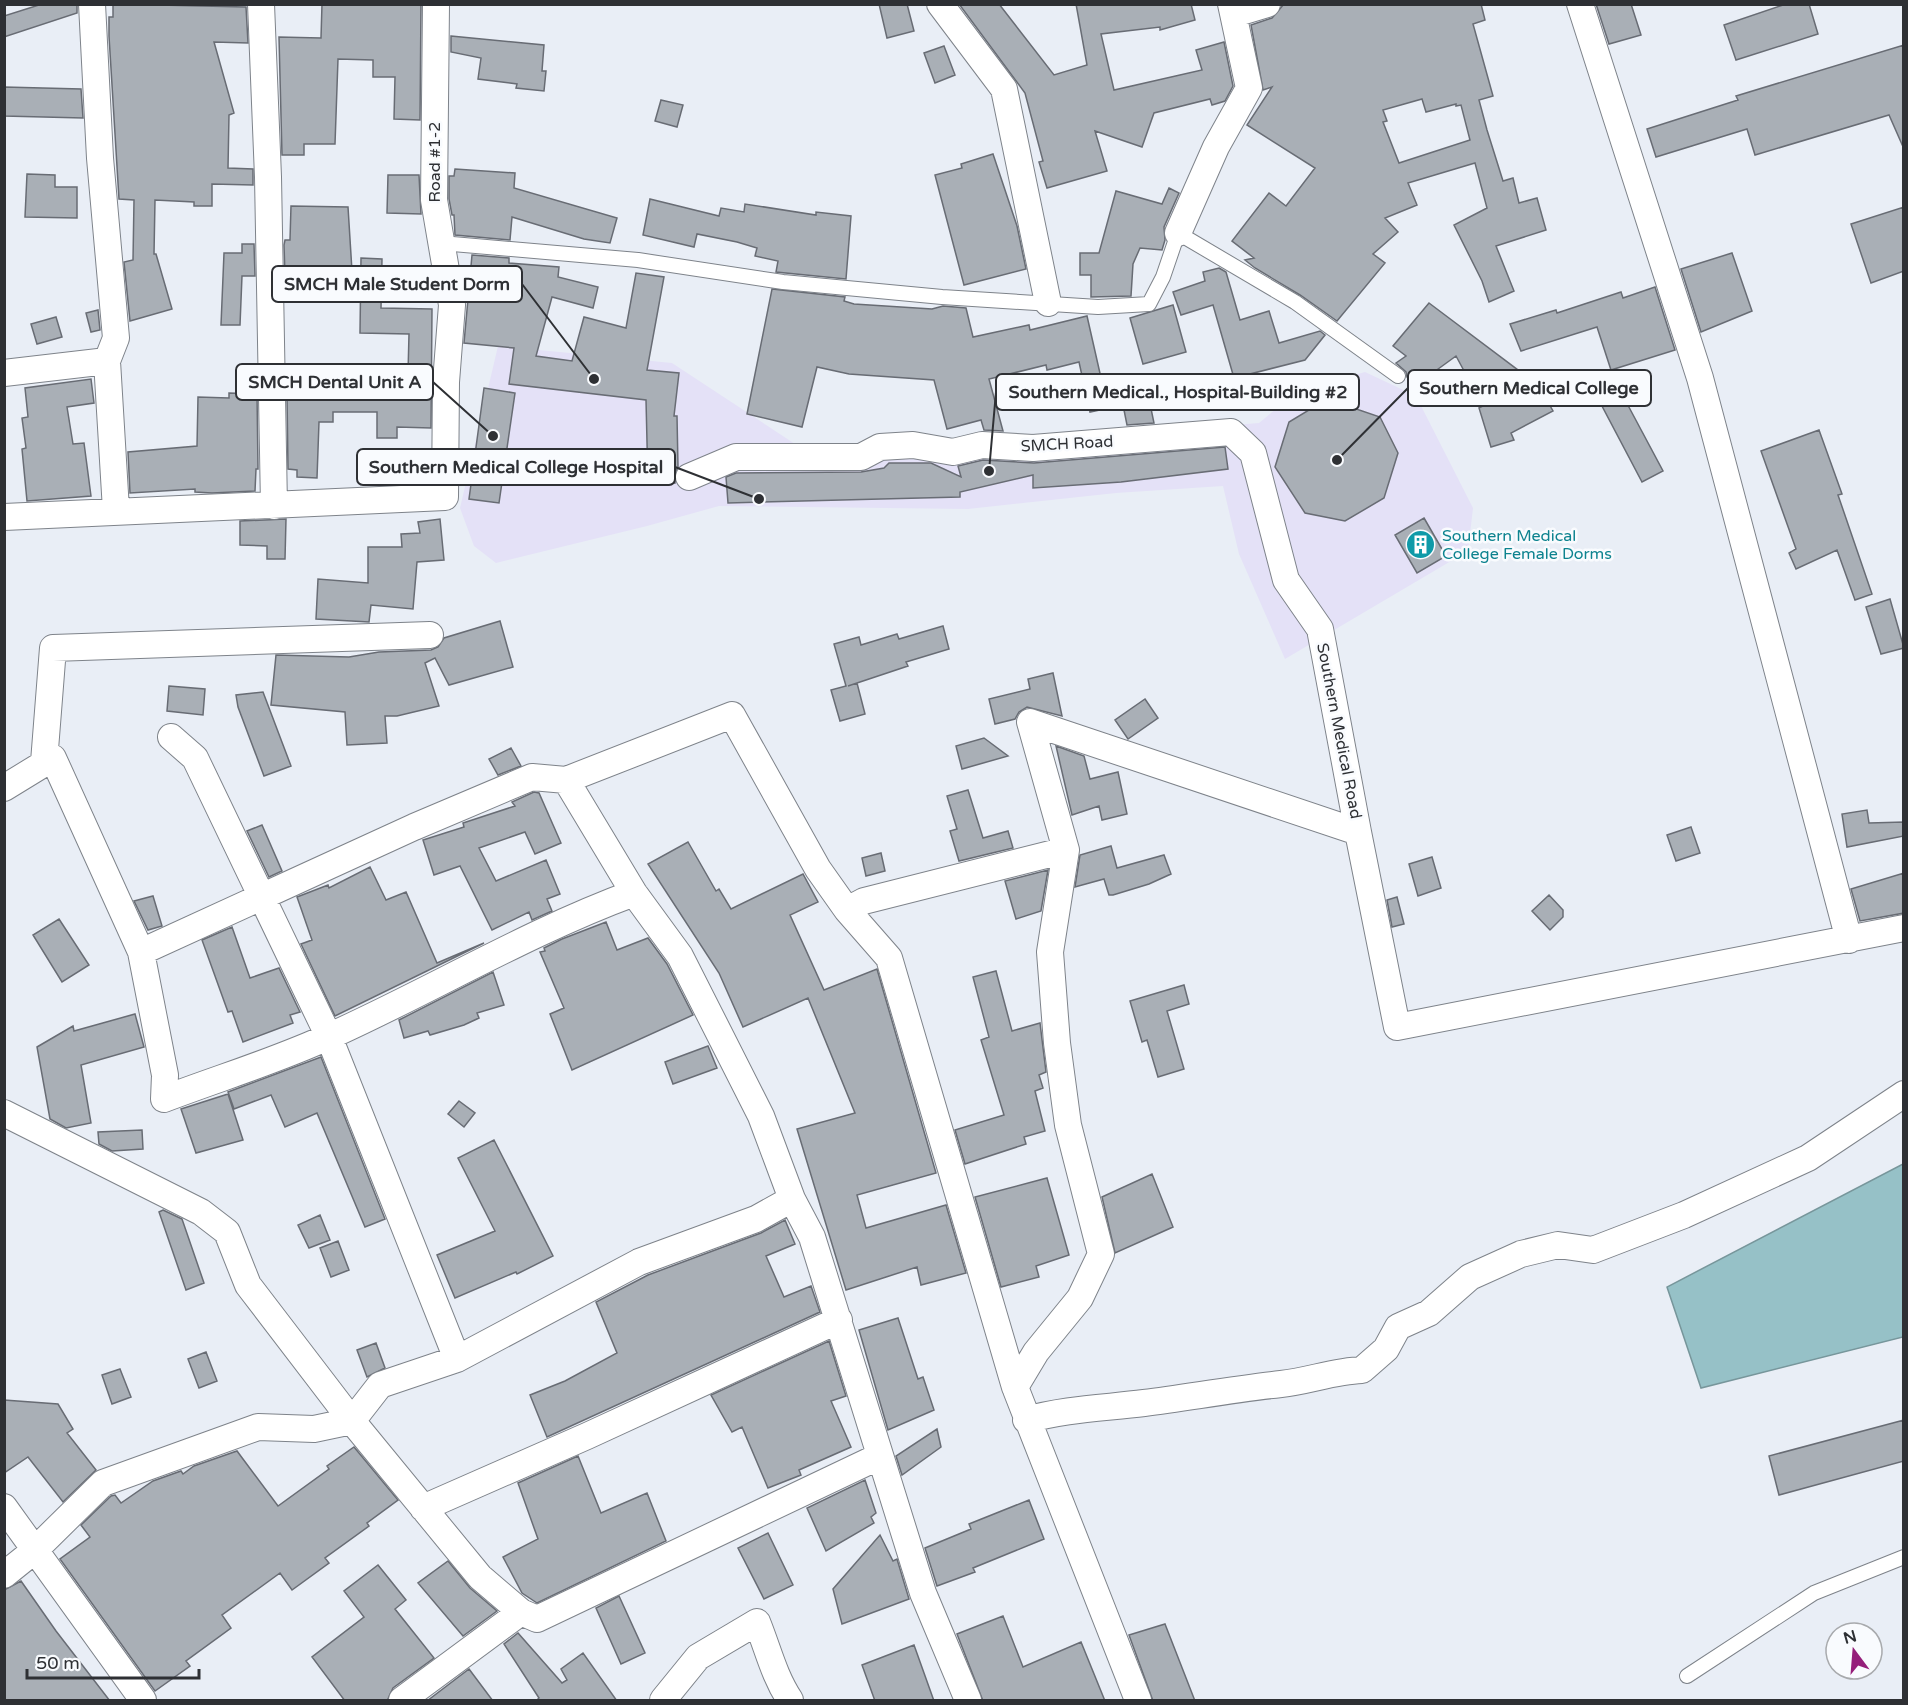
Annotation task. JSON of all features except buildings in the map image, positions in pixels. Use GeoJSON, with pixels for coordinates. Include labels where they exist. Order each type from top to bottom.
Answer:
{"type":"FeatureCollection","features":[{"type":"Feature","properties":{"kind":"street"},"geometry":{"type":"LineString","coordinates":[[92,4],[100,158],[117,338],[107,361],[116,510]]}},
{"type":"Feature","properties":{"kind":"street"},"geometry":{"type":"LineString","coordinates":[[4,517],[116,510],[274,506],[268,177],[261,4]]}},
{"type":"Feature","properties":{"kind":"street","name":"Road #1-2"},"geometry":{"type":"LineString","coordinates":[[274,506],[445,497],[446,382],[452,305],[434,200],[436,4]]}},
{"type":"Feature","properties":{"kind":"street"},"geometry":{"type":"LineString","coordinates":[[940,4],[1004,89],[1048,303]]}},
{"type":"Feature","properties":{"kind":"street"},"geometry":{"type":"LineString","coordinates":[[1178,233],[1216,147],[1249,88],[1232,9],[1267,4]]}},
{"type":"Feature","properties":{"kind":"street"},"geometry":{"type":"LineString","coordinates":[[1580,4],[1700,378],[1849,940],[1904,928]]}},
{"type":"Feature","properties":{"kind":"street"},"geometry":{"type":"LineString","coordinates":[[4,373],[107,361]]}},
{"type":"Feature","properties":{"kind":"street","name":"SMCH Road"},"geometry":{"type":"LineString","coordinates":[[689,477],[736,458],[861,457],[880,447],[913,445],[953,452],[982,444],[1034,448],[1231,432],[1253,453],[1286,580],[1320,629]]}},
{"type":"Feature","properties":{"kind":"street","name":"Southern Medical Road"},"geometry":{"type":"LineString","coordinates":[[1320,629],[1397,1027],[1849,940]]}},
{"type":"Feature","properties":{"kind":"street"},"geometry":{"type":"LineString","coordinates":[[44,762],[53,648],[430,635]]}},
{"type":"Feature","properties":{"kind":"street"},"geometry":{"type":"LineString","coordinates":[[141,952],[414,827],[532,777],[566,780],[732,715],[818,869],[847,910],[890,958],[1026,1420],[1138,1701]]}},
{"type":"Feature","properties":{"kind":"street"},"geometry":{"type":"LineString","coordinates":[[1015,1387],[1036,1352],[1080,1298],[1101,1254],[1068,1125],[1057,1043],[1050,952],[1066,850],[1030,722],[1358,832]]}},
{"type":"Feature","properties":{"kind":"street"},"geometry":{"type":"LineString","coordinates":[[171,737],[195,758],[329,1037],[457,1359]]}},
{"type":"Feature","properties":{"kind":"street"},"geometry":{"type":"LineString","coordinates":[[4,788],[53,758],[141,952],[165,1075],[164,1099],[329,1037],[512,944],[634,893]]}},
{"type":"Feature","properties":{"kind":"street"},"geometry":{"type":"LineString","coordinates":[[566,780],[634,893],[680,956],[761,1116],[792,1199],[812,1237],[924,1593],[968,1701]]}},
{"type":"Feature","properties":{"kind":"street"},"geometry":{"type":"LineString","coordinates":[[847,910],[864,901],[1066,850]]}},
{"type":"Feature","properties":{"kind":"street"},"geometry":{"type":"LineString","coordinates":[[1026,1420],[1076,1409],[1145,1403],[1224,1390],[1285,1384],[1338,1371],[1362,1370],[1386,1349],[1398,1327],[1430,1313],[1478,1273],[1521,1254],[1558,1245],[1593,1250],[1684,1215],[1808,1158],[1904,1094]]}},
{"type":"Feature","properties":{"kind":"street"},"geometry":{"type":"LineString","coordinates":[[4,1113],[201,1212],[227,1232],[248,1285],[352,1421],[480,1577],[521,1612],[537,1618],[880,1456]]}},
{"type":"Feature","properties":{"kind":"street"},"geometry":{"type":"LineString","coordinates":[[4,1575],[35,1550],[103,1483],[204,1444],[258,1427],[314,1429],[352,1421],[380,1385],[457,1359],[639,1262],[756,1219],[792,1199]]}},
{"type":"Feature","properties":{"kind":"street"},"geometry":{"type":"LineString","coordinates":[[423,1508],[587,1436],[839,1320]]}},
{"type":"Feature","properties":{"kind":"street"},"geometry":{"type":"LineString","coordinates":[[4,1506],[131,1697]]}},
{"type":"Feature","properties":{"kind":"street"},"geometry":{"type":"LineString","coordinates":[[402,1701],[521,1612]]}},
{"type":"Feature","properties":{"kind":"street"},"geometry":{"type":"LineString","coordinates":[[663,1701],[698,1657],[757,1622],[770,1655],[776,1679],[790,1701]]}},
{"type":"Feature","properties":{"kind":"lane"},"geometry":{"type":"LineString","coordinates":[[441,243],[638,260],[783,282],[942,297],[1098,307],[1149,304],[1163,277],[1178,233],[1295,302],[1398,376]]}},
{"type":"Feature","properties":{"kind":"lane"},"geometry":{"type":"LineString","coordinates":[[1687,1676],[1814,1593],[1904,1557]]}},
{"type":"Feature","properties":{"kind":"path"},"geometry":{"type":"LineString","coordinates":[[503,478],[689,477]]}},
{"type":"Feature","properties":{"kind":"shaded area"},"geometry":{"type":"Polygon","coordinates":[[[498,346],[672,363],[798,446],[1036,441],[1259,423],[1295,393],[1365,372],[1416,396],[1473,508],[1468,551],[1285,659],[1239,554],[1223,486],[1116,493],[968,509],[719,506],[496,563],[474,546],[460,508],[498,346]]]}},
{"type":"Feature","properties":{"kind":"water"},"geometry":{"type":"Polygon","coordinates":[[[1903,1164],[1903,1337],[1701,1388],[1667,1287],[1903,1164]]]}},
{"type":"Feature","properties":{"kind":"place","name":"SMCH Male Student Dorm"},"geometry":{"type":"Point","coordinates":[594,379]}},
{"type":"Feature","properties":{"kind":"place","name":"SMCH Dental Unit A"},"geometry":{"type":"Point","coordinates":[493,436]}},
{"type":"Feature","properties":{"kind":"place","name":"Southern Medical College"},"geometry":{"type":"Point","coordinates":[1337,460]}},
{"type":"Feature","properties":{"kind":"place","name":"Southern Medical., Hospital-Building #2"},"geometry":{"type":"Point","coordinates":[989,471]}},
{"type":"Feature","properties":{"kind":"place","name":"Southern Medical College Hospital"},"geometry":{"type":"Point","coordinates":[759,499]}},
{"type":"Feature","properties":{"kind":"place","name":"Southern Medical College Female Dorms"},"geometry":{"type":"Point","coordinates":[1421,545]}}]}
